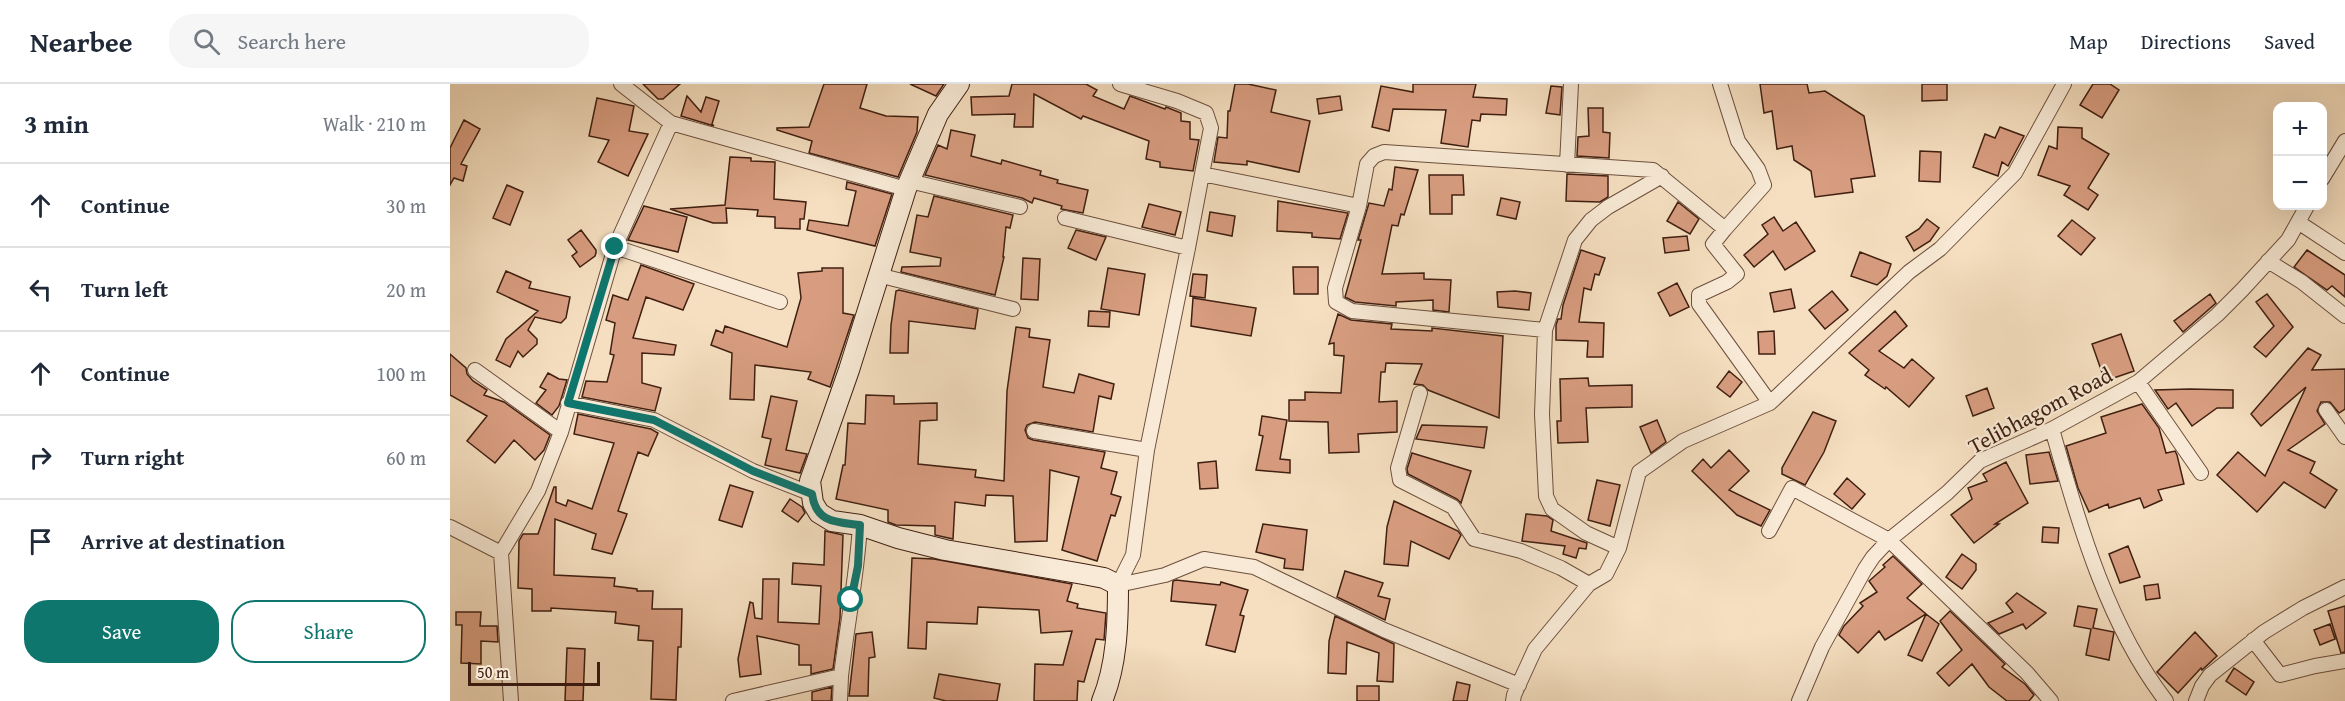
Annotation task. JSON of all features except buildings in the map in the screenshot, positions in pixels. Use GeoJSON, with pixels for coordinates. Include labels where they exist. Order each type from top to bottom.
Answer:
{"type":"FeatureCollection","features":[{"type":"Feature","properties":{"kind":"street"},"geometry":{"type":"LineString","coordinates":[[621,84],[671,123],[907,185],[1020,207]]}},
{"type":"Feature","properties":{"kind":"street"},"geometry":{"type":"LineString","coordinates":[[959,84],[938,114],[907,185],[849,370],[810,481],[813,503],[819,513],[831,521],[860,525],[945,550],[1104,578],[1118,585],[1166,574],[1204,559],[1254,567],[1384,630],[1519,685]]}},
{"type":"Feature","properties":{"kind":"street"},"geometry":{"type":"LineString","coordinates":[[1102,701],[1110,683],[1118,624],[1118,585],[1133,555],[1147,450],[1211,128],[1206,113],[1177,101],[1120,84]]}},
{"type":"Feature","properties":{"kind":"street"},"geometry":{"type":"LineString","coordinates":[[1567,165],[1571,84]]}},
{"type":"Feature","properties":{"kind":"street"},"geometry":{"type":"LineString","coordinates":[[1720,84],[1738,141],[1758,169],[1764,185],[1713,244],[1737,274],[1699,295],[1699,304],[1770,403]]}},
{"type":"Feature","properties":{"kind":"street"},"geometry":{"type":"LineString","coordinates":[[1514,701],[1535,650],[1589,584],[1606,574],[1619,548],[1639,472],[1683,441],[1770,403],[1909,272],[1940,249],[2015,173],[2064,84]]}},
{"type":"Feature","properties":{"kind":"street"},"geometry":{"type":"LineString","coordinates":[[511,701],[501,553],[538,491],[561,432],[615,247],[671,123]]}},
{"type":"Feature","properties":{"kind":"street"},"geometry":{"type":"LineString","coordinates":[[2327,171],[2343,146]]}},
{"type":"Feature","properties":{"kind":"street"},"geometry":{"type":"LineString","coordinates":[[1545,330],[1352,311],[1336,302],[1335,288],[1359,206],[1367,164],[1374,156],[1384,152],[1653,170],[1725,229]]}},
{"type":"Feature","properties":{"kind":"street"},"geometry":{"type":"LineString","coordinates":[[1202,174],[1359,206]]}},
{"type":"Feature","properties":{"kind":"street"},"geometry":{"type":"LineString","coordinates":[[1619,548],[1586,533],[1552,509],[1546,496],[1542,414],[1545,330],[1575,240],[1591,220],[1608,207],[1662,176]]}},
{"type":"Feature","properties":{"kind":"street","name":"Telibhagom Road"},"geometry":{"type":"LineString","coordinates":[[1799,701],[1814,671],[1822,646],[1865,569],[1889,540],[1947,493],[1980,460],[2052,429],[2138,382],[2217,315],[2288,240],[2305,210]]}},
{"type":"Feature","properties":{"kind":"street"},"geometry":{"type":"LineString","coordinates":[[1065,218],[1188,248]]}},
{"type":"Feature","properties":{"kind":"street"},"geometry":{"type":"LineString","coordinates":[[2298,222],[2345,253]]}},
{"type":"Feature","properties":{"kind":"street"},"geometry":{"type":"LineString","coordinates":[[615,247],[780,302]]}},
{"type":"Feature","properties":{"kind":"street"},"geometry":{"type":"LineString","coordinates":[[2268,261],[2302,282],[2345,316]]}},
{"type":"Feature","properties":{"kind":"street"},"geometry":{"type":"LineString","coordinates":[[878,274],[1013,309]]}},
{"type":"Feature","properties":{"kind":"street"},"geometry":{"type":"LineString","coordinates":[[475,370],[561,432]]}},
{"type":"Feature","properties":{"kind":"street"},"geometry":{"type":"LineString","coordinates":[[2138,382],[2201,473]]}},
{"type":"Feature","properties":{"kind":"street"},"geometry":{"type":"LineString","coordinates":[[1420,393],[1398,468],[1400,480],[1453,507],[1474,539],[1521,551],[1561,568],[1589,584]]}},
{"type":"Feature","properties":{"kind":"street"},"geometry":{"type":"LineString","coordinates":[[568,403],[654,420],[753,471],[812,494]]}},
{"type":"Feature","properties":{"kind":"street"},"geometry":{"type":"LineString","coordinates":[[2326,410],[2345,438]]}},
{"type":"Feature","properties":{"kind":"street"},"geometry":{"type":"LineString","coordinates":[[2052,429],[2075,507],[2121,628],[2144,672],[2166,701]]}},
{"type":"Feature","properties":{"kind":"street"},"geometry":{"type":"LineString","coordinates":[[1035,431],[1147,450]]}},
{"type":"Feature","properties":{"kind":"street"},"geometry":{"type":"LineString","coordinates":[[1768,531],[1792,488],[1889,540],[2027,673],[2051,701]]}},
{"type":"Feature","properties":{"kind":"street"},"geometry":{"type":"LineString","coordinates":[[840,701],[847,619],[858,566],[860,525]]}},
{"type":"Feature","properties":{"kind":"street"},"geometry":{"type":"LineString","coordinates":[[450,527],[501,553]]}},
{"type":"Feature","properties":{"kind":"street"},"geometry":{"type":"LineString","coordinates":[[2196,701],[2202,686],[2210,675],[2253,640],[2303,608],[2345,587]]}},
{"type":"Feature","properties":{"kind":"street"},"geometry":{"type":"LineString","coordinates":[[2253,640],[2280,675],[2345,661]]}},
{"type":"Feature","properties":{"kind":"street"},"geometry":{"type":"LineString","coordinates":[[733,701],[841,676]]}},
{"type":"Feature","properties":{"kind":"route"},"geometry":{"type":"LineString","coordinates":[[615,247],[568,403],[654,420],[753,471],[812,494],[813,503],[819,513],[831,521],[860,525],[858,566],[851,600]]}}]}
